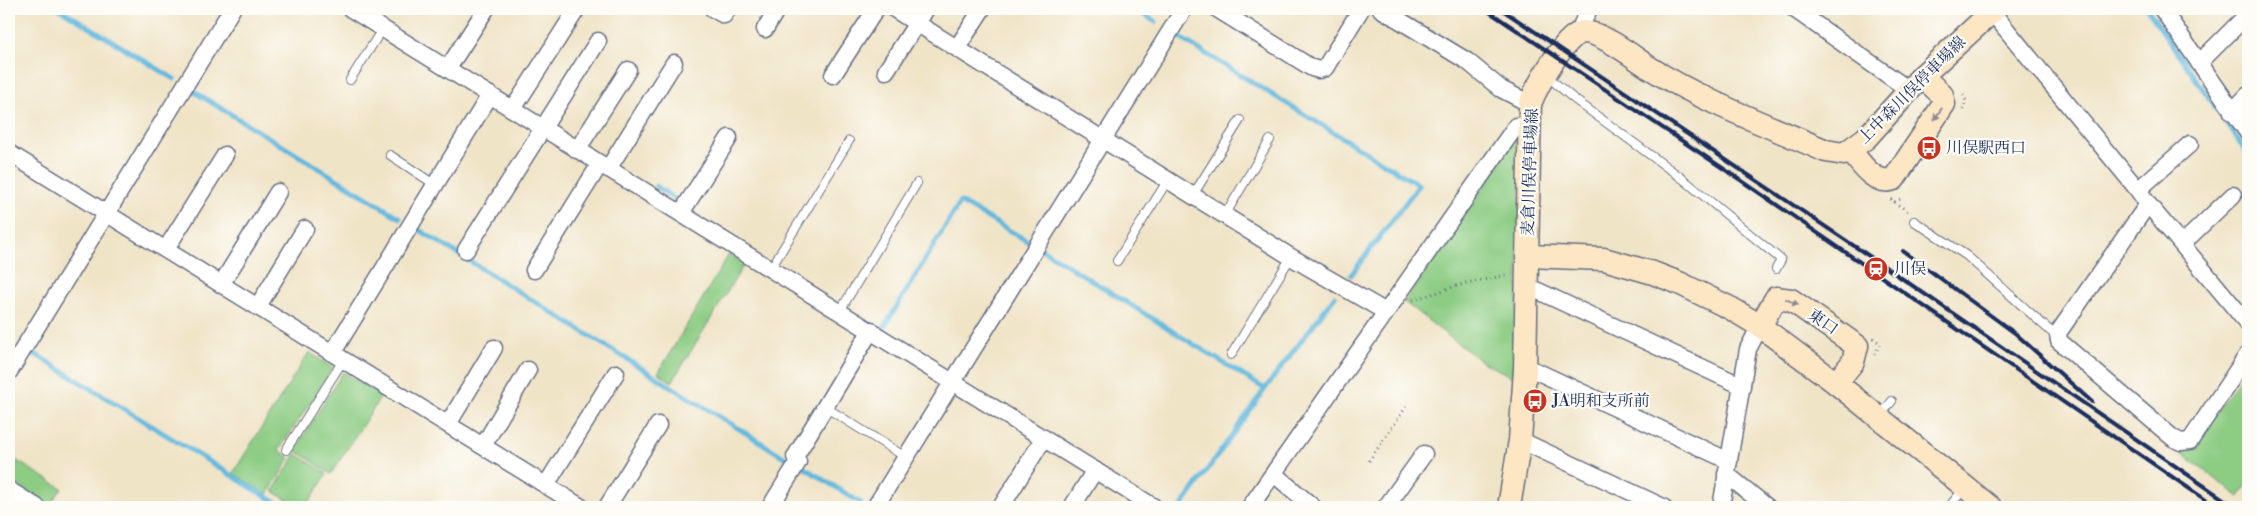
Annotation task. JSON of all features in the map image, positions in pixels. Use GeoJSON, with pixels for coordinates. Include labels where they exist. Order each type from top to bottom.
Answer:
{"type":"FeatureCollection","features":[{"type":"Feature","properties":{"kind":"main road","name":"上中森川俣停車場線"},"geometry":{"type":"LineString","coordinates":[[1851,150],[1866,138],[1916,83],[1994,10]]}},
{"type":"Feature","properties":{"kind":"main road","name":"麦倉川俣停車場線"},"geometry":{"type":"LineString","coordinates":[[1508,507],[1520,440],[1525,370],[1521,282],[1528,256],[1529,115],[1545,75],[1572,38],[1582,32]]}},
{"type":"Feature","properties":{"kind":"main road"},"geometry":{"type":"LineString","coordinates":[[1582,32],[1606,40],[1666,78],[1826,152],[1844,154],[1851,150],[1878,179],[1886,182],[1894,179],[1944,104],[1942,95],[1916,83]]}},
{"type":"Feature","properties":{"kind":"main road"},"geometry":{"type":"LineString","coordinates":[[1528,256],[1604,259],[1653,273],[1706,295],[1760,326],[1836,383],[1885,409],[1990,507]]}},
{"type":"Feature","properties":{"kind":"main road","name":"東口"},"geometry":{"type":"LineString","coordinates":[[1760,326],[1776,298],[1782,298],[1791,300],[1856,346],[1853,362],[1836,383]]}},
{"type":"Feature","properties":{"kind":"street"},"geometry":{"type":"LineString","coordinates":[[9,372],[232,9]]}},
{"type":"Feature","properties":{"kind":"street"},"geometry":{"type":"LineString","coordinates":[[448,68],[486,9]]}},
{"type":"Feature","properties":{"kind":"street"},"geometry":{"type":"LineString","coordinates":[[513,108],[576,9]]}},
{"type":"Feature","properties":{"kind":"street"},"geometry":{"type":"LineString","coordinates":[[713,9],[724,15],[728,9]]}},
{"type":"Feature","properties":{"kind":"street"},"geometry":{"type":"LineString","coordinates":[[765,29],[777,9]]}},
{"type":"Feature","properties":{"kind":"street"},"geometry":{"type":"LineString","coordinates":[[833,76],[876,9]]}},
{"type":"Feature","properties":{"kind":"street"},"geometry":{"type":"LineString","coordinates":[[894,9],[1102,140],[1386,312]]}},
{"type":"Feature","properties":{"kind":"street"},"geometry":{"type":"LineString","coordinates":[[886,70],[926,9]]}},
{"type":"Feature","properties":{"kind":"street"},"geometry":{"type":"LineString","coordinates":[[957,48],[982,9]]}},
{"type":"Feature","properties":{"kind":"street"},"geometry":{"type":"LineString","coordinates":[[875,507],[1184,9]]}},
{"type":"Feature","properties":{"kind":"street"},"geometry":{"type":"LineString","coordinates":[[1217,9],[1312,68],[1319,70],[1325,68],[1361,9]]}},
{"type":"Feature","properties":{"kind":"street"},"geometry":{"type":"LineString","coordinates":[[1250,507],[1357,362],[1386,312],[1516,126],[1529,115],[1466,61],[1381,9]]}},
{"type":"Feature","properties":{"kind":"street"},"geometry":{"type":"LineString","coordinates":[[1582,32],[1582,24],[1589,9]]}},
{"type":"Feature","properties":{"kind":"street"},"geometry":{"type":"LineString","coordinates":[[1794,9],[1916,83]]}},
{"type":"Feature","properties":{"kind":"street"},"geometry":{"type":"LineString","coordinates":[[2162,9],[2248,134]]}},
{"type":"Feature","properties":{"kind":"street"},"geometry":{"type":"LineString","coordinates":[[1994,10],[2148,204],[2248,324]]}},
{"type":"Feature","properties":{"kind":"street"},"geometry":{"type":"LineString","coordinates":[[360,11],[383,28],[577,150],[682,213],[1095,470],[1135,490],[1154,507]]}},
{"type":"Feature","properties":{"kind":"street"},"geometry":{"type":"LineString","coordinates":[[2199,63],[2248,14]]}},
{"type":"Feature","properties":{"kind":"street"},"geometry":{"type":"LineString","coordinates":[[466,250],[598,41]]}},
{"type":"Feature","properties":{"kind":"street"},"geometry":{"type":"LineString","coordinates":[[534,270],[674,63]]}},
{"type":"Feature","properties":{"kind":"street"},"geometry":{"type":"LineString","coordinates":[[577,150],[628,70]]}},
{"type":"Feature","properties":{"kind":"street"},"geometry":{"type":"LineString","coordinates":[[338,356],[434,184],[490,95]]}},
{"type":"Feature","properties":{"kind":"street"},"geometry":{"type":"LineString","coordinates":[[2232,112],[2248,95]]}},
{"type":"Feature","properties":{"kind":"street"},"geometry":{"type":"LineString","coordinates":[[682,213],[729,138]]}},
{"type":"Feature","properties":{"kind":"street"},"geometry":{"type":"LineString","coordinates":[[2138,190],[2190,144]]}},
{"type":"Feature","properties":{"kind":"street"},"geometry":{"type":"LineString","coordinates":[[9,153],[582,507]]}},
{"type":"Feature","properties":{"kind":"street"},"geometry":{"type":"LineString","coordinates":[[166,249],[226,155]]}},
{"type":"Feature","properties":{"kind":"street"},"geometry":{"type":"LineString","coordinates":[[222,283],[278,192]]}},
{"type":"Feature","properties":{"kind":"street"},"geometry":{"type":"LineString","coordinates":[[2182,244],[2233,195]]}},
{"type":"Feature","properties":{"kind":"street"},"geometry":{"type":"LineString","coordinates":[[2148,204],[2057,337],[2059,341],[2166,432],[2181,442],[2190,441],[2248,354]]}},
{"type":"Feature","properties":{"kind":"street"},"geometry":{"type":"LineString","coordinates":[[258,306],[305,229]]}},
{"type":"Feature","properties":{"kind":"street"},"geometry":{"type":"LineString","coordinates":[[1521,282],[1742,386]]}},
{"type":"Feature","properties":{"kind":"street"},"geometry":{"type":"LineString","coordinates":[[1721,507],[1748,349],[1760,326]]}},
{"type":"Feature","properties":{"kind":"street"},"geometry":{"type":"LineString","coordinates":[[770,507],[825,407],[871,330]]}},
{"type":"Feature","properties":{"kind":"street"},"geometry":{"type":"LineString","coordinates":[[448,424],[494,348]]}},
{"type":"Feature","properties":{"kind":"street"},"geometry":{"type":"LineString","coordinates":[[483,446],[528,370]]}},
{"type":"Feature","properties":{"kind":"street"},"geometry":{"type":"LineString","coordinates":[[1525,370],[1536,371],[1614,406],[1727,468],[1767,507]]}},
{"type":"Feature","properties":{"kind":"street"},"geometry":{"type":"LineString","coordinates":[[546,485],[616,374]]}},
{"type":"Feature","properties":{"kind":"street"},"geometry":{"type":"LineString","coordinates":[[607,507],[658,425]]}},
{"type":"Feature","properties":{"kind":"street"},"geometry":{"type":"LineString","coordinates":[[1001,507],[1044,438]]}},
{"type":"Feature","properties":{"kind":"street"},"geometry":{"type":"LineString","coordinates":[[1520,440],[1663,507]]}},
{"type":"Feature","properties":{"kind":"street"},"geometry":{"type":"LineString","coordinates":[[1386,507],[1424,454]]}},
{"type":"Feature","properties":{"kind":"street"},"geometry":{"type":"LineString","coordinates":[[1072,507],[1095,470]]}},
{"type":"Feature","properties":{"kind":"street"},"geometry":{"type":"LineString","coordinates":[[1274,474],[1314,507]]}},
{"type":"Feature","properties":{"kind":"street"},"geometry":{"type":"LineString","coordinates":[[9,490],[37,507]]}},
{"type":"Feature","properties":{"kind":"lane"},"geometry":{"type":"LineString","coordinates":[[350,80],[383,28]]}},
{"type":"Feature","properties":{"kind":"lane"},"geometry":{"type":"LineString","coordinates":[[1545,75],[1574,99],[1683,179],[1779,258],[1781,260],[1776,269]]}},
{"type":"Feature","properties":{"kind":"lane"},"geometry":{"type":"LineString","coordinates":[[1193,195],[1240,120]]}},
{"type":"Feature","properties":{"kind":"lane"},"geometry":{"type":"LineString","coordinates":[[1225,215],[1270,140]]}},
{"type":"Feature","properties":{"kind":"lane"},"geometry":{"type":"LineString","coordinates":[[770,268],[849,141]]}},
{"type":"Feature","properties":{"kind":"lane"},"geometry":{"type":"LineString","coordinates":[[390,155],[434,184]]}},
{"type":"Feature","properties":{"kind":"lane"},"geometry":{"type":"LineString","coordinates":[[1116,262],[1168,180]]}},
{"type":"Feature","properties":{"kind":"lane"},"geometry":{"type":"LineString","coordinates":[[840,311],[917,183]]}},
{"type":"Feature","properties":{"kind":"lane"},"geometry":{"type":"LineString","coordinates":[[1914,221],[1967,256],[2057,337]]}},
{"type":"Feature","properties":{"kind":"lane"},"geometry":{"type":"LineString","coordinates":[[1231,354],[1291,256]]}},
{"type":"Feature","properties":{"kind":"lane"},"geometry":{"type":"LineString","coordinates":[[286,450],[338,356]]}},
{"type":"Feature","properties":{"kind":"lane"},"geometry":{"type":"LineString","coordinates":[[825,407],[899,453]]}},
{"type":"Feature","properties":{"kind":"lane"},"geometry":{"type":"LineString","coordinates":[[1949,507],[1958,496]]}},
{"type":"Feature","properties":{"kind":"path"},"geometry":{"type":"LineString","coordinates":[[1894,202],[1911,214],[1914,221]]}},
{"type":"Feature","properties":{"kind":"path"},"geometry":{"type":"LineString","coordinates":[[1411,301],[1466,283],[1521,282]]}},
{"type":"Feature","properties":{"kind":"path"},"geometry":{"type":"LineString","coordinates":[[1369,460],[1406,407]]}},
{"type":"Feature","properties":{"kind":"green space"},"geometry":{"type":"Polygon","coordinates":[[[1515,141],[1522,143],[1515,378],[1482,362],[1404,302],[1515,141]]]}},
{"type":"Feature","properties":{"kind":"green space"},"geometry":{"type":"Polygon","coordinates":[[[729,254],[745,263],[672,382],[658,373],[729,254]]]}},
{"type":"Feature","properties":{"kind":"green space"},"geometry":{"type":"Polygon","coordinates":[[[309,352],[333,368],[279,450],[290,458],[267,495],[233,473],[309,352]]]}},
{"type":"Feature","properties":{"kind":"green space"},"geometry":{"type":"Polygon","coordinates":[[[2248,366],[2248,483],[2239,497],[2179,451],[2193,448],[2248,366]]]}},
{"type":"Feature","properties":{"kind":"green space"},"geometry":{"type":"Polygon","coordinates":[[[343,372],[382,395],[331,474],[295,450],[343,372]]]}},
{"type":"Feature","properties":{"kind":"green space"},"geometry":{"type":"Polygon","coordinates":[[[296,454],[327,474],[306,507],[298,507],[273,491],[296,454]]]}},
{"type":"Feature","properties":{"kind":"green space"},"geometry":{"type":"Polygon","coordinates":[[[9,456],[62,488],[50,505],[9,480],[9,456]]]}},
{"type":"Feature","properties":{"kind":"waterway"},"geometry":{"type":"LineString","coordinates":[[60,9],[174,79]]}},
{"type":"Feature","properties":{"kind":"waterway"},"geometry":{"type":"LineString","coordinates":[[1135,9],[1156,22]]}},
{"type":"Feature","properties":{"kind":"waterway"},"geometry":{"type":"LineString","coordinates":[[2147,9],[2248,154]]}},
{"type":"Feature","properties":{"kind":"waterway"},"geometry":{"type":"LineString","coordinates":[[1177,36],[1419,185],[1351,275]]}},
{"type":"Feature","properties":{"kind":"waterway"},"geometry":{"type":"LineString","coordinates":[[193,91],[400,218]]}},
{"type":"Feature","properties":{"kind":"waterway"},"geometry":{"type":"LineString","coordinates":[[656,186],[683,205]]}},
{"type":"Feature","properties":{"kind":"waterway"},"geometry":{"type":"LineString","coordinates":[[881,329],[885,326],[960,202],[1043,250],[1265,389]]}},
{"type":"Feature","properties":{"kind":"waterway"},"geometry":{"type":"LineString","coordinates":[[418,229],[789,460]]}},
{"type":"Feature","properties":{"kind":"waterway"},"geometry":{"type":"LineString","coordinates":[[1181,507],[1265,389],[1335,296]]}},
{"type":"Feature","properties":{"kind":"waterway"},"geometry":{"type":"LineString","coordinates":[[30,351],[283,507]]}},
{"type":"Feature","properties":{"kind":"waterway"},"geometry":{"type":"LineString","coordinates":[[800,465],[861,503]]}},
{"type":"Feature","properties":{"kind":"railway"},"geometry":{"type":"LineString","coordinates":[[1485,9],[1742,181],[2216,507]]}},
{"type":"Feature","properties":{"kind":"railway"},"geometry":{"type":"LineString","coordinates":[[1501,9],[1878,262],[2235,507]]}},
{"type":"Feature","properties":{"kind":"railway"},"geometry":{"type":"LineString","coordinates":[[1903,251],[2016,334],[2092,402]]}},
{"type":"Feature","properties":{"kind":"place","name":"川俣駅西口"},"geometry":{"type":"Point","coordinates":[1929,148]}},
{"type":"Feature","properties":{"kind":"place","name":"川俣"},"geometry":{"type":"Point","coordinates":[1876,269]}},
{"type":"Feature","properties":{"kind":"place","name":"JA明和支所前"},"geometry":{"type":"Point","coordinates":[1535,401]}}]}
